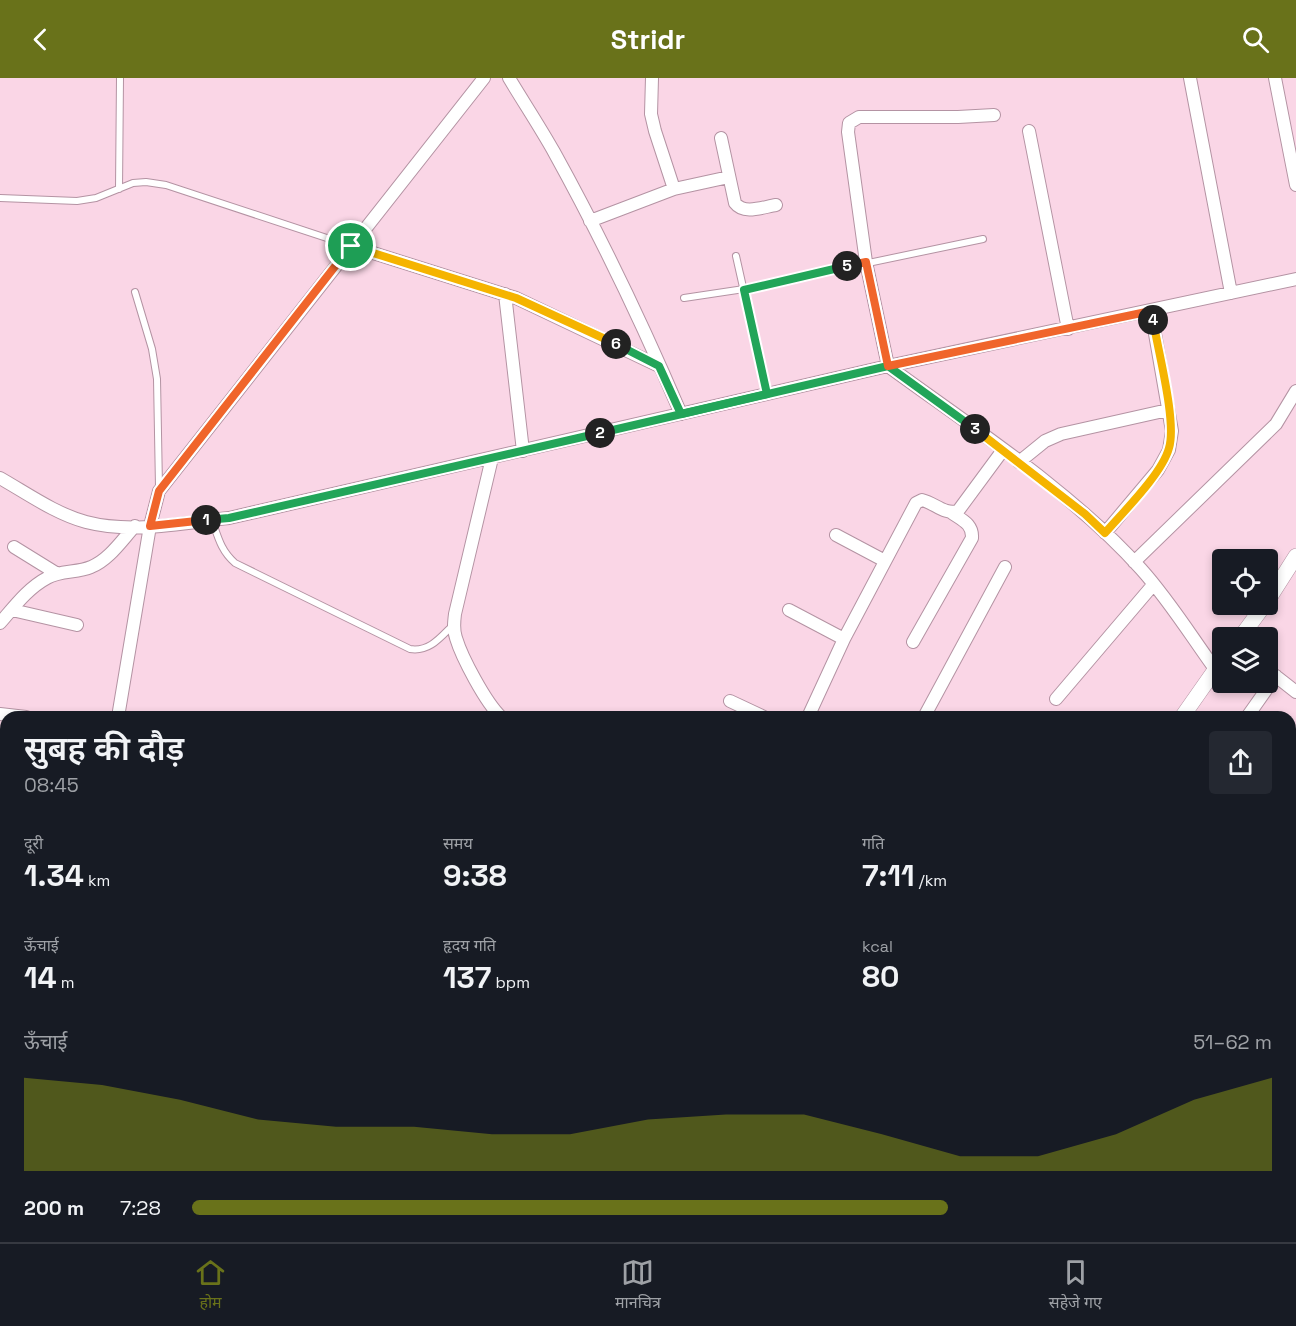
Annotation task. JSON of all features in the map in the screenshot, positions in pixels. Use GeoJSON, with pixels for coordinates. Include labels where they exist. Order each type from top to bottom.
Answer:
{"type":"FeatureCollection","features":[{"type":"Feature","properties":{"kind":"street"},"geometry":{"type":"LineString","coordinates":[[119,711],[150,526],[159,491],[484,78]]}},
{"type":"Feature","properties":{"kind":"street"},"geometry":{"type":"LineString","coordinates":[[509,78],[554,151],[590,221],[681,414]]}},
{"type":"Feature","properties":{"kind":"street"},"geometry":{"type":"LineString","coordinates":[[652,78],[651,114],[674,189]]}},
{"type":"Feature","properties":{"kind":"street"},"geometry":{"type":"LineString","coordinates":[[1190,78],[1231,293]]}},
{"type":"Feature","properties":{"kind":"street"},"geometry":{"type":"LineString","coordinates":[[1275,78],[1296,186]]}},
{"type":"Feature","properties":{"kind":"street"},"geometry":{"type":"LineString","coordinates":[[1282,117],[1296,114]]}},
{"type":"Feature","properties":{"kind":"street"},"geometry":{"type":"LineString","coordinates":[[994,115],[859,117],[849,123],[848,132],[866,262],[888,366],[1003,450],[1085,514],[1134,562],[1212,656]]}},
{"type":"Feature","properties":{"kind":"street"},"geometry":{"type":"LineString","coordinates":[[1029,130],[1068,329]]}},
{"type":"Feature","properties":{"kind":"street"},"geometry":{"type":"LineString","coordinates":[[721,138],[738,208],[745,210],[776,205]]}},
{"type":"Feature","properties":{"kind":"street"},"geometry":{"type":"LineString","coordinates":[[590,221],[674,189],[729,177]]}},
{"type":"Feature","properties":{"kind":"street"},"geometry":{"type":"LineString","coordinates":[[351,246],[505,294],[543,309],[659,366]]}},
{"type":"Feature","properties":{"kind":"street"},"geometry":{"type":"LineString","coordinates":[[0,478],[65,514],[103,525],[150,526],[229,518],[888,366],[1296,279]]}},
{"type":"Feature","properties":{"kind":"street"},"geometry":{"type":"LineString","coordinates":[[505,294],[523,451]]}},
{"type":"Feature","properties":{"kind":"street"},"geometry":{"type":"LineString","coordinates":[[1105,533],[1158,470],[1169,450],[1172,431],[1151,311]]}},
{"type":"Feature","properties":{"kind":"street"},"geometry":{"type":"LineString","coordinates":[[1134,562],[1276,424],[1296,391]]}},
{"type":"Feature","properties":{"kind":"street"},"geometry":{"type":"LineString","coordinates":[[1018,462],[1045,441],[1061,434],[1168,410]]}},
{"type":"Feature","properties":{"kind":"street"},"geometry":{"type":"LineString","coordinates":[[952,513],[963,506],[1003,450]]}},
{"type":"Feature","properties":{"kind":"street"},"geometry":{"type":"LineString","coordinates":[[492,458],[454,614],[454,625],[455,636],[460,648],[495,711]]}},
{"type":"Feature","properties":{"kind":"street"},"geometry":{"type":"LineString","coordinates":[[811,711],[844,639],[885,561],[916,503],[922,500],[952,513],[969,524],[972,538],[913,642]]}},
{"type":"Feature","properties":{"kind":"street"},"geometry":{"type":"LineString","coordinates":[[0,623],[32,588],[56,573],[90,568],[101,563],[135,526]]}},
{"type":"Feature","properties":{"kind":"street"},"geometry":{"type":"LineString","coordinates":[[836,535],[885,561]]}},
{"type":"Feature","properties":{"kind":"street"},"geometry":{"type":"LineString","coordinates":[[14,547],[56,573]]}},
{"type":"Feature","properties":{"kind":"street"},"geometry":{"type":"LineString","coordinates":[[1278,584],[1296,556]]}},
{"type":"Feature","properties":{"kind":"street"},"geometry":{"type":"LineString","coordinates":[[927,711],[1005,567]]}},
{"type":"Feature","properties":{"kind":"street"},"geometry":{"type":"LineString","coordinates":[[1056,699],[1153,585]]}},
{"type":"Feature","properties":{"kind":"street"},"geometry":{"type":"LineString","coordinates":[[12,610],[77,625]]}},
{"type":"Feature","properties":{"kind":"street"},"geometry":{"type":"LineString","coordinates":[[789,610],[844,639]]}},
{"type":"Feature","properties":{"kind":"street"},"geometry":{"type":"LineString","coordinates":[[1186,711],[1212,674]]}},
{"type":"Feature","properties":{"kind":"street"},"geometry":{"type":"LineString","coordinates":[[1278,678],[1296,692]]}},
{"type":"Feature","properties":{"kind":"street"},"geometry":{"type":"LineString","coordinates":[[1250,711],[1261,693]]}},
{"type":"Feature","properties":{"kind":"street"},"geometry":{"type":"LineString","coordinates":[[730,701],[750,711]]}},
{"type":"Feature","properties":{"kind":"lane"},"geometry":{"type":"LineString","coordinates":[[119,189],[120,78]]}},
{"type":"Feature","properties":{"kind":"lane"},"geometry":{"type":"LineString","coordinates":[[0,198],[77,201],[96,198],[133,183],[166,184],[351,246]]}},
{"type":"Feature","properties":{"kind":"lane"},"geometry":{"type":"LineString","coordinates":[[684,298],[744,290],[866,262],[983,239]]}},
{"type":"Feature","properties":{"kind":"lane"},"geometry":{"type":"LineString","coordinates":[[736,256],[767,394]]}},
{"type":"Feature","properties":{"kind":"lane"},"geometry":{"type":"LineString","coordinates":[[135,292],[152,349],[157,379],[159,491]]}},
{"type":"Feature","properties":{"kind":"lane"},"geometry":{"type":"LineString","coordinates":[[212,520],[220,545],[235,563],[411,649],[426,649],[454,625]]}},
{"type":"Feature","properties":{"kind":"route"},"geometry":{"type":"LineString","coordinates":[[351,246],[159,491],[150,526],[229,518],[626,427],[888,366],[1003,450],[1085,514],[1105,533],[1158,470],[1169,450],[1172,431],[1151,311],[888,366],[866,262],[744,290],[767,394],[681,414],[659,366],[516,298],[351,246]]}}]}
